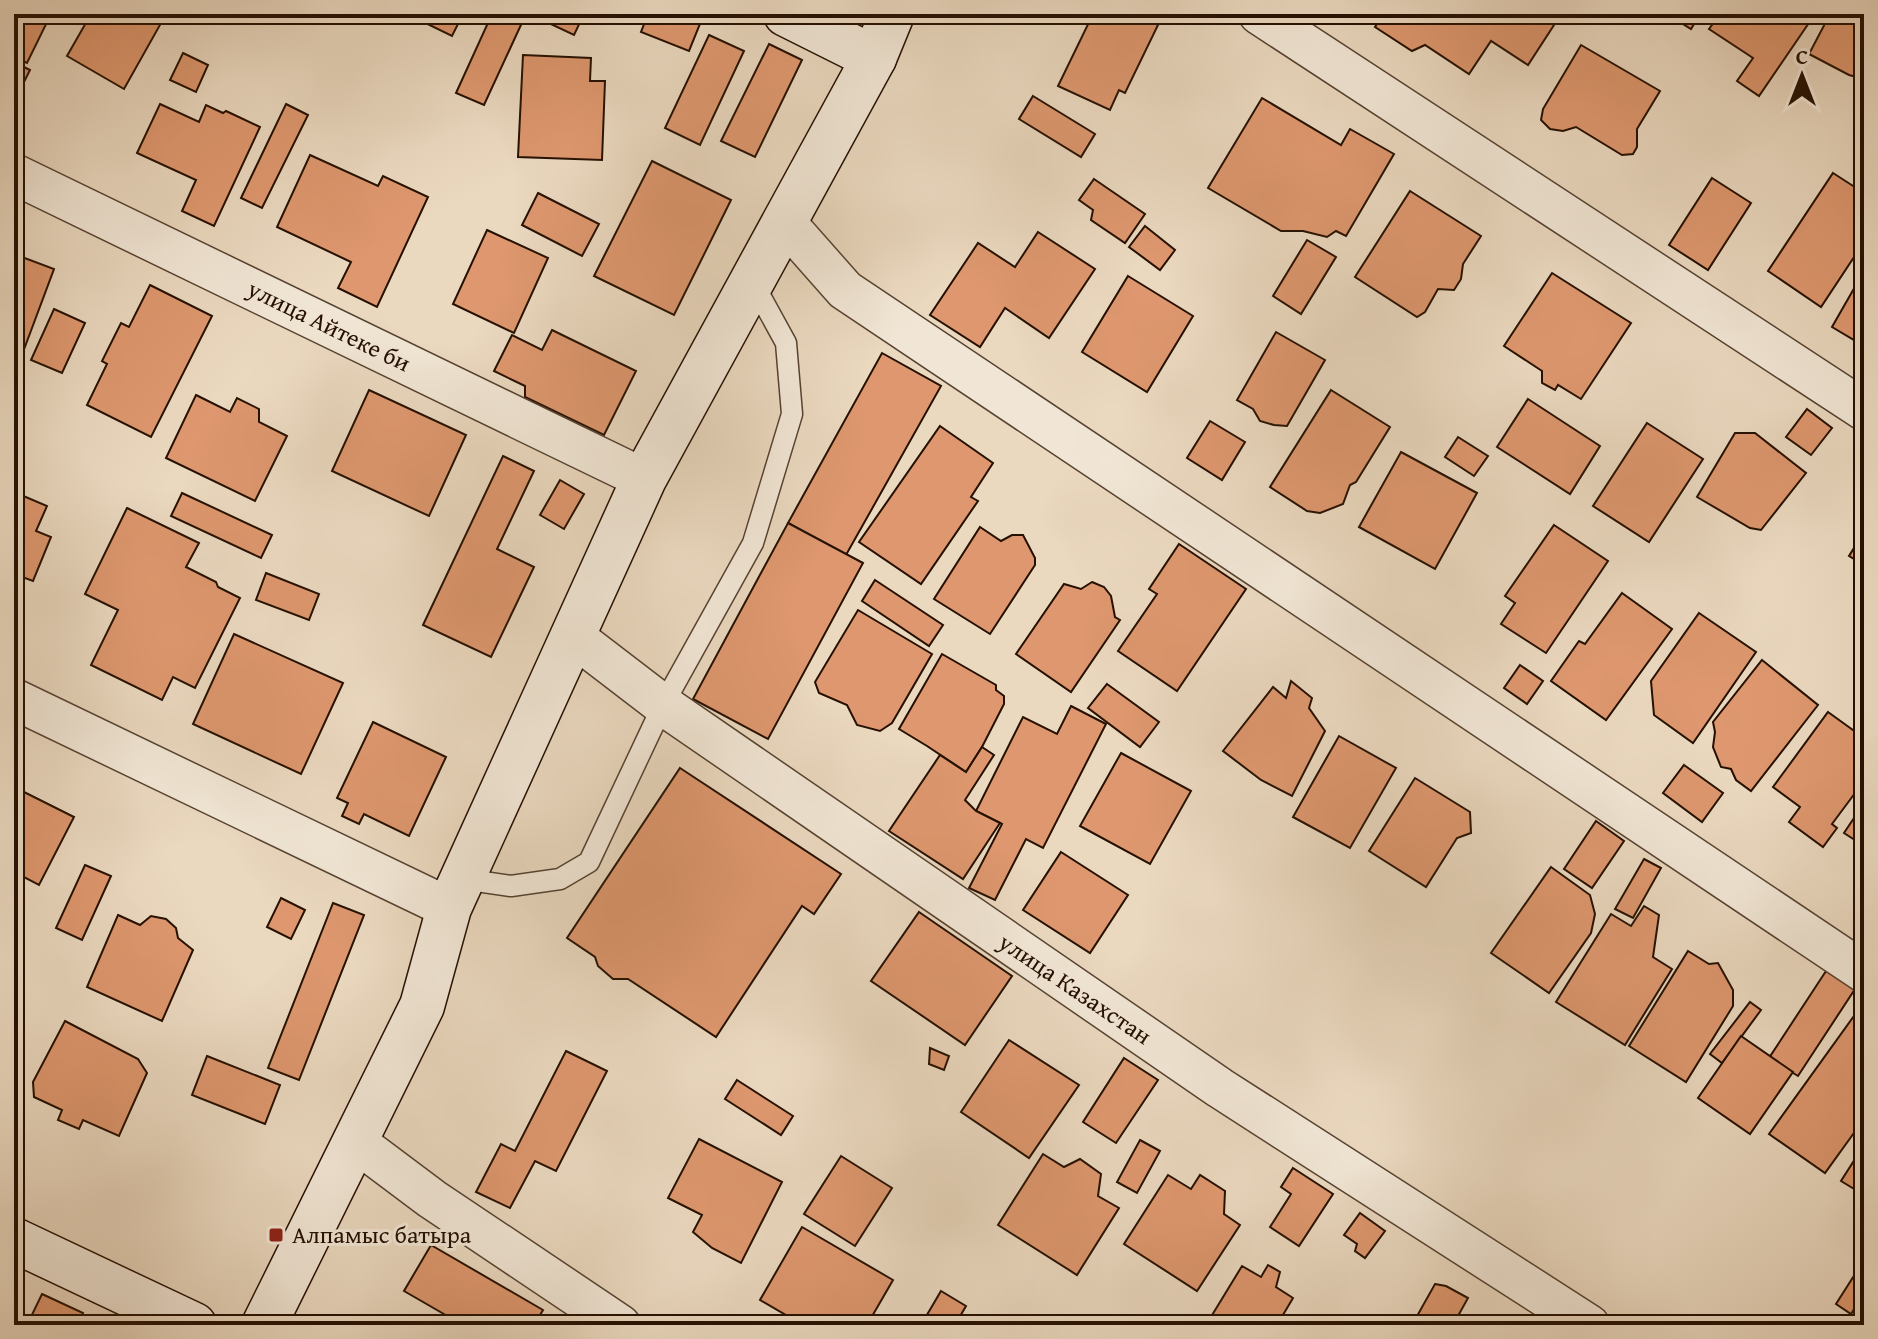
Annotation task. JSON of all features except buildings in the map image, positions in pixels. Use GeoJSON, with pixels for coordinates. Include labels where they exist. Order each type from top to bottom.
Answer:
{"type":"FeatureCollection","features":[{"type":"Feature","properties":{"kind":"street"},"geometry":{"type":"LineString","coordinates":[[786,14],[874,58]]}},
{"type":"Feature","properties":{"kind":"street"},"geometry":{"type":"LineString","coordinates":[[264,1325],[422,1006],[456,893],[644,479],[874,58],[892,14]]}},
{"type":"Feature","properties":{"kind":"street"},"geometry":{"type":"LineString","coordinates":[[1259,14],[1864,410]]}},
{"type":"Feature","properties":{"kind":"street","name":"улица Айтеке би"},"geometry":{"type":"LineString","coordinates":[[14,174],[644,479]]}},
{"type":"Feature","properties":{"kind":"street"},"geometry":{"type":"LineString","coordinates":[[784,221],[845,290],[1864,972]]}},
{"type":"Feature","properties":{"kind":"street","name":"улица Казахстан"},"geometry":{"type":"LineString","coordinates":[[573,636],[663,705],[1220,1088],[1589,1325]]}},
{"type":"Feature","properties":{"kind":"street"},"geometry":{"type":"LineString","coordinates":[[14,699],[456,893]]}},
{"type":"Feature","properties":{"kind":"street"},"geometry":{"type":"LineString","coordinates":[[356,1142],[432,1199],[620,1325]]}},
{"type":"Feature","properties":{"kind":"street"},"geometry":{"type":"LineString","coordinates":[[14,1240],[194,1325]]}},
{"type":"Feature","properties":{"kind":"lane"},"geometry":{"type":"LineString","coordinates":[[456,893],[560,879],[589,862],[663,705],[753,543],[792,414],[786,343],[752,281]]}},
{"type":"Feature","properties":{"kind":"place","name":"Алпамыс батыра"},"geometry":{"type":"Point","coordinates":[276,1235]}}]}
